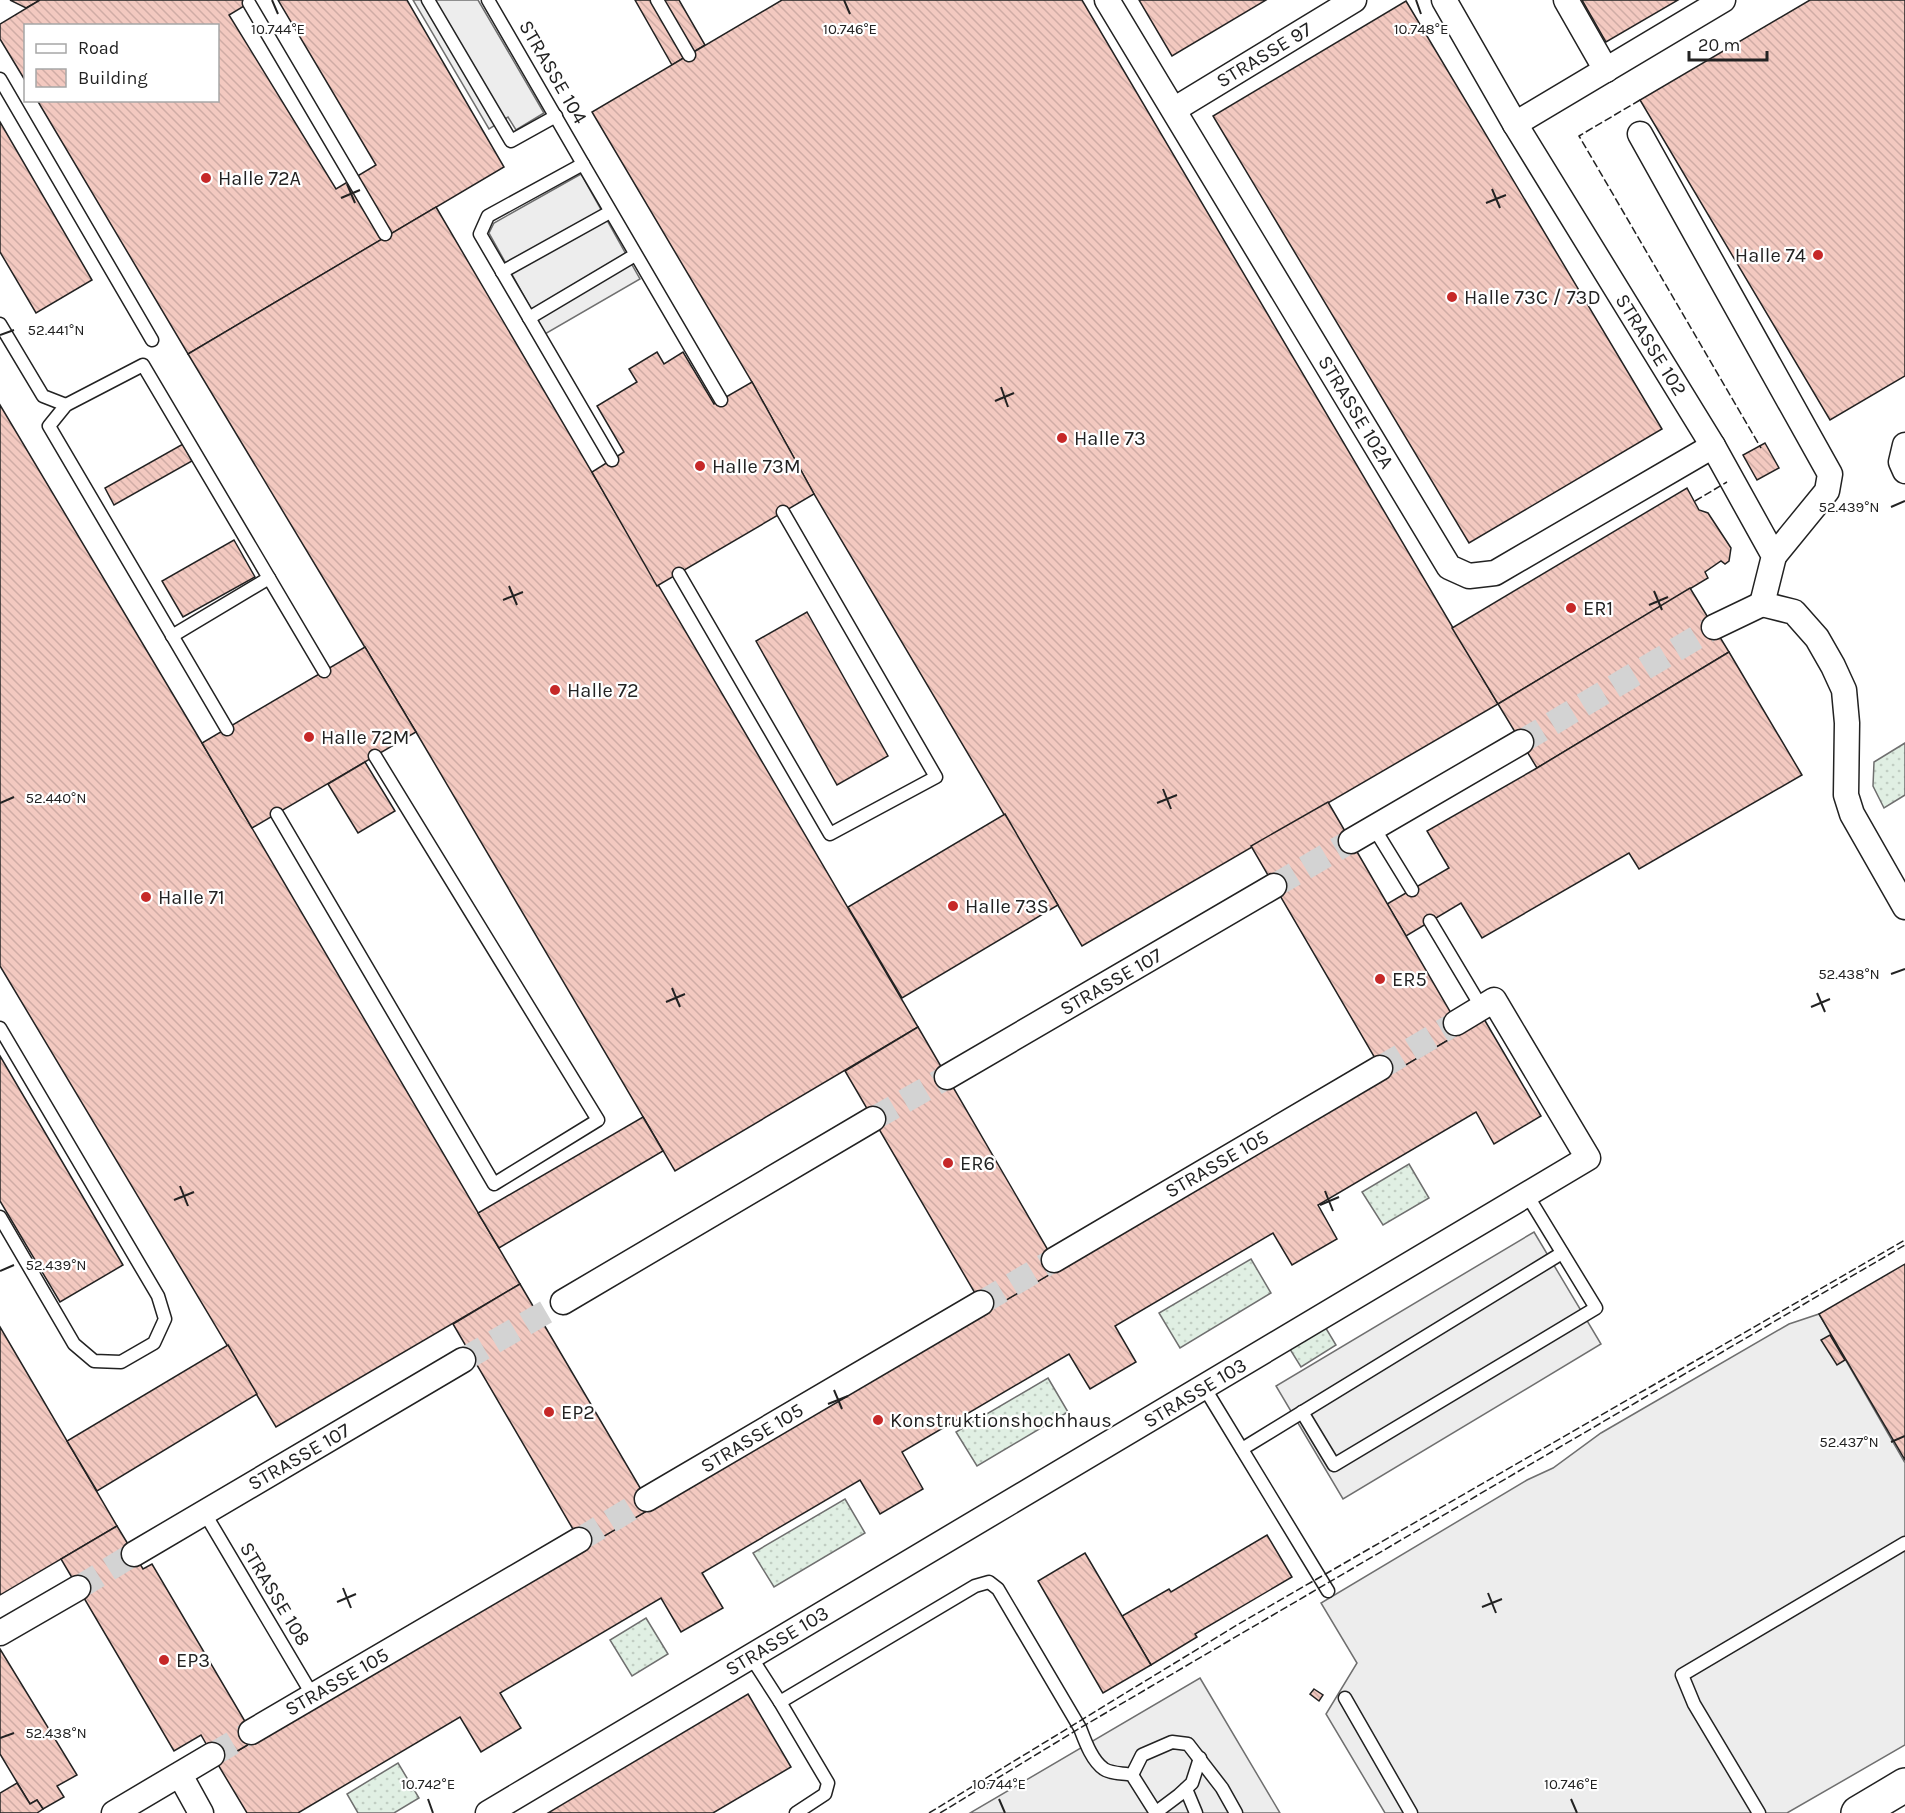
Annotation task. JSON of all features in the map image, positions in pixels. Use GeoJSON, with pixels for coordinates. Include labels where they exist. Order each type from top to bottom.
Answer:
{"type":"FeatureCollection","features":[{"type":"Feature","properties":{"kind":"street","name":"STRASSE 102A"},"geometry":{"type":"LineString","coordinates":[[1107,0],[1449,567],[1469,576],[1495,573],[1713,446]]}},
{"type":"Feature","properties":{"kind":"street","name":"STRASSE 97"},"geometry":{"type":"LineString","coordinates":[[1174,109],[1354,0]]}},
{"type":"Feature","properties":{"kind":"street","name":"STRASSE 102"},"geometry":{"type":"LineString","coordinates":[[1444,0],[1515,124],[1713,446],[1774,556]]}},
{"type":"Feature","properties":{"kind":"street"},"geometry":{"type":"LineString","coordinates":[[1566,0],[1606,70]]}},
{"type":"Feature","properties":{"kind":"street"},"geometry":{"type":"LineString","coordinates":[[1515,124],[1723,0]]}},
{"type":"Feature","properties":{"kind":"street"},"geometry":{"type":"LineString","coordinates":[[1640,134],[1830,474],[1827,491],[1774,556],[1762,604]]}},
{"type":"Feature","properties":{"kind":"street"},"geometry":{"type":"LineString","coordinates":[[1905,445],[1901,462],[1905,471]]}},
{"type":"Feature","properties":{"kind":"street"},"geometry":{"type":"LineString","coordinates":[[1714,627],[1762,604],[1794,612],[1817,638],[1844,690],[1847,723],[1846,795],[1852,814],[1905,907]]}},
{"type":"Feature","properties":{"kind":"street"},"geometry":{"type":"LineString","coordinates":[[1351,841],[1521,742]]}},
{"type":"Feature","properties":{"kind":"street","name":"STRASSE 107"},"geometry":{"type":"LineString","coordinates":[[947,1077],[1274,886]]}},
{"type":"Feature","properties":{"kind":"street"},"geometry":{"type":"LineString","coordinates":[[1456,1023],[1488,1004]]}},
{"type":"Feature","properties":{"kind":"street","name":"STRASSE 103"},"geometry":{"type":"LineString","coordinates":[[488,1813],[1588,1158],[1488,1004]]}},
{"type":"Feature","properties":{"kind":"street","name":"STRASSE 105"},"geometry":{"type":"LineString","coordinates":[[1054,1260],[1380,1068]]}},
{"type":"Feature","properties":{"kind":"street"},"geometry":{"type":"LineString","coordinates":[[563,1302],[873,1119]]}},
{"type":"Feature","properties":{"kind":"street","name":"STRASSE 105"},"geometry":{"type":"LineString","coordinates":[[646,1500],[981,1303]]}},
{"type":"Feature","properties":{"kind":"street","name":"STRASSE 107"},"geometry":{"type":"LineString","coordinates":[[134,1554],[464,1360]]}},
{"type":"Feature","properties":{"kind":"street","name":"STRASSE 105"},"geometry":{"type":"LineString","coordinates":[[251,1732],[579,1540]]}},
{"type":"Feature","properties":{"kind":"street"},"geometry":{"type":"LineString","coordinates":[[0,1633],[78,1588]]}},
{"type":"Feature","properties":{"kind":"street"},"geometry":{"type":"LineString","coordinates":[[114,1813],[212,1755]]}},
{"type":"Feature","properties":{"kind":"street"},"geometry":{"type":"LineString","coordinates":[[180,1775],[201,1813]]}},
{"type":"Feature","properties":{"kind":"street"},"geometry":{"type":"LineString","coordinates":[[1858,1813],[1905,1785]]}},
{"type":"Feature","properties":{"kind":"lane"},"geometry":{"type":"LineString","coordinates":[[428,0],[511,141],[556,117]]}},
{"type":"Feature","properties":{"kind":"lane","name":"STRASSE 104"},"geometry":{"type":"LineString","coordinates":[[488,0],[721,400]]}},
{"type":"Feature","properties":{"kind":"lane"},"geometry":{"type":"LineString","coordinates":[[657,0],[689,55]]}},
{"type":"Feature","properties":{"kind":"lane"},"geometry":{"type":"LineString","coordinates":[[249,3],[385,234]]}},
{"type":"Feature","properties":{"kind":"lane"},"geometry":{"type":"LineString","coordinates":[[0,79],[152,340]]}},
{"type":"Feature","properties":{"kind":"lane"},"geometry":{"type":"LineString","coordinates":[[583,164],[488,216],[480,234],[612,460]]}},
{"type":"Feature","properties":{"kind":"lane"},"geometry":{"type":"LineString","coordinates":[[502,272],[610,212]]}},
{"type":"Feature","properties":{"kind":"lane"},"geometry":{"type":"LineString","coordinates":[[529,318],[635,255]]}},
{"type":"Feature","properties":{"kind":"lane"},"geometry":{"type":"LineString","coordinates":[[0,324],[43,396],[66,405]]}},
{"type":"Feature","properties":{"kind":"lane"},"geometry":{"type":"LineString","coordinates":[[227,729],[50,426],[66,405],[143,364],[324,671]]}},
{"type":"Feature","properties":{"kind":"lane"},"geometry":{"type":"LineString","coordinates":[[679,573],[830,834],[936,777],[783,512]]}},
{"type":"Feature","properties":{"kind":"lane"},"geometry":{"type":"LineString","coordinates":[[172,636],[269,578]]}},
{"type":"Feature","properties":{"kind":"lane"},"geometry":{"type":"LineString","coordinates":[[277,814],[494,1184],[598,1120],[375,756]]}},
{"type":"Feature","properties":{"kind":"lane"},"geometry":{"type":"LineString","coordinates":[[1374,828],[1412,890]]}},
{"type":"Feature","properties":{"kind":"lane"},"geometry":{"type":"LineString","coordinates":[[1430,921],[1488,1004]]}},
{"type":"Feature","properties":{"kind":"lane"},"geometry":{"type":"LineString","coordinates":[[0,1028],[158,1296],[165,1319],[154,1343],[121,1362],[94,1361],[74,1344],[0,1217]]}},
{"type":"Feature","properties":{"kind":"lane"},"geometry":{"type":"LineString","coordinates":[[1302,1412],[1334,1465],[1596,1308],[1527,1195]]}},
{"type":"Feature","properties":{"kind":"lane"},"geometry":{"type":"LineString","coordinates":[[1242,1449],[1562,1253]]}},
{"type":"Feature","properties":{"kind":"lane"},"geometry":{"type":"LineString","coordinates":[[1204,1388],[1328,1591]]}},
{"type":"Feature","properties":{"kind":"lane","name":"STRASSE 108"},"geometry":{"type":"LineString","coordinates":[[204,1512],[313,1696]]}},
{"type":"Feature","properties":{"kind":"lane"},"geometry":{"type":"LineString","coordinates":[[1759,1813],[1694,1704],[1682,1676],[1905,1543]]}},
{"type":"Feature","properties":{"kind":"lane"},"geometry":{"type":"LineString","coordinates":[[780,1702],[975,1586],[988,1582],[998,1589],[1024,1632],[1080,1728],[1096,1761],[1105,1770],[1132,1775],[1156,1813],[1192,1783],[1200,1758]]}},
{"type":"Feature","properties":{"kind":"lane"},"geometry":{"type":"LineString","coordinates":[[751,1657],[828,1783],[825,1794],[796,1813]]}},
{"type":"Feature","properties":{"kind":"lane"},"geometry":{"type":"LineString","coordinates":[[1346,1698],[1411,1813]]}},
{"type":"Feature","properties":{"kind":"lane"},"geometry":{"type":"LineString","coordinates":[[1132,1775],[1142,1755],[1172,1742],[1188,1744],[1222,1788],[1236,1813]]}},
{"type":"Feature","properties":{"kind":"lane"},"geometry":{"type":"LineString","coordinates":[[1186,1789],[1196,1813]]}},
{"type":"Feature","properties":{"kind":"green space"},"geometry":{"type":"Polygon","coordinates":[[[1905,743],[1905,795],[1884,808],[1873,786],[1874,762],[1905,743]]]}},
{"type":"Feature","properties":{"kind":"green space"},"geometry":{"type":"Polygon","coordinates":[[[1409,1164],[1429,1198],[1383,1225],[1362,1192],[1409,1164]]]}},
{"type":"Feature","properties":{"kind":"green space"},"geometry":{"type":"Polygon","coordinates":[[[1251,1259],[1271,1293],[1180,1348],[1159,1313],[1251,1259]]]}},
{"type":"Feature","properties":{"kind":"green space"},"geometry":{"type":"Polygon","coordinates":[[[1324,1325],[1336,1345],[1301,1367],[1288,1346],[1324,1325]]]}},
{"type":"Feature","properties":{"kind":"green space"},"geometry":{"type":"Polygon","coordinates":[[[1048,1378],[1068,1412],[977,1466],[956,1432],[1048,1378]]]}},
{"type":"Feature","properties":{"kind":"green space"},"geometry":{"type":"Polygon","coordinates":[[[845,1499],[865,1533],[774,1587],[753,1553],[845,1499]]]}},
{"type":"Feature","properties":{"kind":"green space"},"geometry":{"type":"Polygon","coordinates":[[[646,1618],[668,1654],[632,1676],[610,1640],[646,1618]]]}},
{"type":"Feature","properties":{"kind":"green space"},"geometry":{"type":"Polygon","coordinates":[[[398,1763],[419,1798],[394,1813],[358,1813],[347,1794],[398,1763]]]}},
{"type":"Feature","properties":{"kind":"shaded area"},"geometry":{"type":"Polygon","coordinates":[[[413,0],[478,0],[544,113],[516,130],[508,117],[489,129],[413,0]]]}},
{"type":"Feature","properties":{"kind":"shaded area"},"geometry":{"type":"Polygon","coordinates":[[[581,174],[640,279],[545,334],[489,233],[494,223],[581,174]]]}},
{"type":"Feature","properties":{"kind":"shaded area"},"geometry":{"type":"Polygon","coordinates":[[[1534,1232],[1601,1344],[1343,1499],[1276,1386],[1534,1232]]]}},
{"type":"Feature","properties":{"kind":"shaded area"},"geometry":{"type":"Polygon","coordinates":[[[1819,1314],[1905,1463],[1905,1745],[1787,1813],[1385,1813],[1326,1714],[1357,1663],[1321,1603],[1527,1480],[1553,1468],[1601,1433],[1789,1324],[1819,1314]]]}},
{"type":"Feature","properties":{"kind":"shaded area"},"geometry":{"type":"Polygon","coordinates":[[[1200,1678],[1280,1813],[970,1813],[1200,1678]]]}},
{"type":"Feature","properties":{"kind":"building"},"geometry":{"type":"Polygon","coordinates":[[[10,0],[40,0],[26,8],[10,0]]]}},
{"type":"Feature","properties":{"kind":"building","name":"Halle 72A"},"geometry":{"type":"Polygon","coordinates":[[[40,0],[254,0],[229,15],[336,189],[376,165],[278,0],[407,0],[504,167],[188,354],[38,102],[219,102],[219,24],[24,24],[24,79],[0,39],[0,24],[40,0]]]}},
{"type":"Feature","properties":{"kind":"building"},"geometry":{"type":"Polygon","coordinates":[[[635,0],[679,0],[705,45],[672,65],[635,0]]]}},
{"type":"Feature","properties":{"kind":"building","name":"Halle 73"},"geometry":{"type":"Polygon","coordinates":[[[782,0],[1082,0],[1498,704],[1082,946],[814,494],[752,382],[592,112],[782,0]]]}},
{"type":"Feature","properties":{"kind":"building"},"geometry":{"type":"Polygon","coordinates":[[[1139,0],[1266,0],[1172,56],[1139,0]]]}},
{"type":"Feature","properties":{"kind":"building"},"geometry":{"type":"Polygon","coordinates":[[[1582,0],[1678,0],[1606,42],[1582,0]]]}},
{"type":"Feature","properties":{"kind":"building","name":"Halle 74"},"geometry":{"type":"Polygon","coordinates":[[[1810,0],[1905,0],[1905,376],[1830,420],[1640,100],[1810,0]]]}},
{"type":"Feature","properties":{"kind":"building","name":"Halle 73C / 73D"},"geometry":{"type":"Polygon","coordinates":[[[1406,1],[1662,429],[1469,543],[1213,116],[1406,1]]]}},
{"type":"Feature","properties":{"kind":"building"},"geometry":{"type":"Polygon","coordinates":[[[0,122],[92,280],[36,313],[0,252],[0,122]]]}},
{"type":"Feature","properties":{"kind":"building","name":"Halle 72"},"geometry":{"type":"Polygon","coordinates":[[[436,207],[918,1027],[675,1171],[416,732],[188,354],[436,207]]]}},
{"type":"Feature","properties":{"kind":"building","name":"Halle 73M"},"geometry":{"type":"Polygon","coordinates":[[[657,352],[664,364],[683,352],[714,404],[752,382],[814,494],[657,586],[592,472],[624,452],[597,406],[637,382],[629,369],[657,352]]]}},
{"type":"Feature","properties":{"kind":"building","name":"Halle 71"},"geometry":{"type":"Polygon","coordinates":[[[0,405],[520,1284],[276,1427],[0,966],[0,405]]]}},
{"type":"Feature","properties":{"kind":"building"},"geometry":{"type":"Polygon","coordinates":[[[1765,443],[1779,468],[1757,480],[1743,455],[1765,443]]]}},
{"type":"Feature","properties":{"kind":"building"},"geometry":{"type":"Polygon","coordinates":[[[183,444],[192,461],[114,505],[105,488],[183,444]]]}},
{"type":"Feature","properties":{"kind":"building","name":"ER1"},"geometry":{"type":"Polygon","coordinates":[[[1687,488],[1699,510],[1708,513],[1731,548],[1729,561],[1725,564],[1721,561],[1705,572],[1708,578],[1498,704],[1452,628],[1687,488]]]}},
{"type":"Feature","properties":{"kind":"building"},"geometry":{"type":"Polygon","coordinates":[[[234,540],[255,577],[183,617],[162,581],[234,540]]]}},
{"type":"Feature","properties":{"kind":"building"},"geometry":{"type":"Polygon","coordinates":[[[1690,588],[1729,652],[1537,768],[1498,704],[1690,588]]]}},
{"type":"Feature","properties":{"kind":"building"},"geometry":{"type":"Polygon","coordinates":[[[807,612],[888,756],[837,785],[756,641],[807,612]]]}},
{"type":"Feature","properties":{"kind":"building","name":"Halle 72M"},"geometry":{"type":"Polygon","coordinates":[[[365,647],[416,732],[252,828],[202,743],[365,647]]]}},
{"type":"Feature","properties":{"kind":"building"},"geometry":{"type":"Polygon","coordinates":[[[1729,652],[1802,775],[1639,869],[1629,853],[1482,938],[1461,903],[1406,936],[1387,904],[1449,868],[1427,831],[1537,768],[1729,652]]]}},
{"type":"Feature","properties":{"kind":"building"},"geometry":{"type":"Polygon","coordinates":[[[365,762],[395,811],[358,833],[328,784],[365,762]]]}},
{"type":"Feature","properties":{"kind":"building","name":"ER5"},"geometry":{"type":"Polygon","coordinates":[[[1328,802],[1462,1032],[1386,1077],[1251,846],[1328,802]]]}},
{"type":"Feature","properties":{"kind":"building","name":"Halle 73S"},"geometry":{"type":"Polygon","coordinates":[[[1005,814],[1058,905],[902,998],[848,907],[1005,814]]]}},
{"type":"Feature","properties":{"kind":"building","name":"Konstruktionshochhaus"},"geometry":{"type":"Polygon","coordinates":[[[1484,1019],[1541,1116],[1494,1144],[1476,1112],[1318,1205],[1337,1239],[1292,1265],[1273,1233],[1115,1326],[1136,1362],[1090,1389],[1069,1354],[902,1452],[923,1489],[880,1514],[860,1480],[702,1573],[723,1608],[681,1632],[661,1598],[500,1693],[521,1728],[481,1752],[460,1717],[298,1813],[247,1813],[217,1763],[1484,1019]]]}},
{"type":"Feature","properties":{"kind":"building","name":"ER6"},"geometry":{"type":"Polygon","coordinates":[[[918,1027],[1059,1269],[986,1312],[845,1071],[918,1027]]]}},
{"type":"Feature","properties":{"kind":"building"},"geometry":{"type":"Polygon","coordinates":[[[0,1056],[123,1265],[60,1302],[0,1201],[0,1056]]]}},
{"type":"Feature","properties":{"kind":"building"},"geometry":{"type":"Polygon","coordinates":[[[643,1117],[663,1151],[499,1248],[478,1213],[643,1117]]]}},
{"type":"Feature","properties":{"kind":"building"},"geometry":{"type":"Polygon","coordinates":[[[1905,1264],[1905,1460],[1819,1314],[1905,1264]]]}},
{"type":"Feature","properties":{"kind":"building","name":"EP2"},"geometry":{"type":"Polygon","coordinates":[[[520,1284],[652,1508],[584,1548],[453,1324],[520,1284]]]}},
{"type":"Feature","properties":{"kind":"building"},"geometry":{"type":"Polygon","coordinates":[[[0,1327],[117,1526],[0,1595],[0,1327]]]}},
{"type":"Feature","properties":{"kind":"building"},"geometry":{"type":"Polygon","coordinates":[[[1830,1335],[1845,1360],[1837,1365],[1821,1340],[1830,1335]]]}},
{"type":"Feature","properties":{"kind":"building"},"geometry":{"type":"Polygon","coordinates":[[[228,1345],[257,1394],[97,1491],[67,1441],[228,1345]]]}},
{"type":"Feature","properties":{"kind":"building","name":"EP3"},"geometry":{"type":"Polygon","coordinates":[[[117,1526],[143,1569],[152,1564],[256,1740],[217,1763],[201,1735],[174,1751],[61,1559],[117,1526]]]}},
{"type":"Feature","properties":{"kind":"building"},"geometry":{"type":"Polygon","coordinates":[[[1267,1535],[1292,1577],[1195,1634],[1197,1637],[1151,1665],[1122,1616],[1169,1589],[1171,1592],[1267,1535]]]}},
{"type":"Feature","properties":{"kind":"building"},"geometry":{"type":"Polygon","coordinates":[[[1085,1553],[1151,1665],[1103,1693],[1038,1581],[1085,1553]]]}},
{"type":"Feature","properties":{"kind":"building"},"geometry":{"type":"Polygon","coordinates":[[[0,1649],[77,1775],[57,1786],[64,1797],[43,1809],[37,1800],[30,1804],[0,1754],[0,1649]]]}},
{"type":"Feature","properties":{"kind":"building"},"geometry":{"type":"Polygon","coordinates":[[[1314,1689],[1323,1695],[1319,1701],[1310,1694],[1314,1689]]]}},
{"type":"Feature","properties":{"kind":"building"},"geometry":{"type":"Polygon","coordinates":[[[748,1694],[791,1767],[713,1813],[548,1813],[748,1694]]]}},
{"type":"Feature","properties":{"kind":"building"},"geometry":{"type":"Polygon","coordinates":[[[17,1783],[30,1804],[37,1800],[43,1809],[37,1813],[0,1813],[0,1793],[17,1783]]]}},
{"type":"Feature","properties":{"kind":"tunnel"},"geometry":{"type":"LineString","coordinates":[[1521,742],[1714,627]]}},
{"type":"Feature","properties":{"kind":"tunnel"},"geometry":{"type":"LineString","coordinates":[[1274,886],[1351,841]]}},
{"type":"Feature","properties":{"kind":"tunnel"},"geometry":{"type":"LineString","coordinates":[[1380,1068],[1456,1023]]}},
{"type":"Feature","properties":{"kind":"tunnel"},"geometry":{"type":"LineString","coordinates":[[873,1119],[947,1077]]}},
{"type":"Feature","properties":{"kind":"tunnel"},"geometry":{"type":"LineString","coordinates":[[981,1303],[1054,1260]]}},
{"type":"Feature","properties":{"kind":"tunnel"},"geometry":{"type":"LineString","coordinates":[[463,1360],[563,1302]]}},
{"type":"Feature","properties":{"kind":"tunnel"},"geometry":{"type":"LineString","coordinates":[[579,1540],[647,1499]]}},
{"type":"Feature","properties":{"kind":"tunnel"},"geometry":{"type":"LineString","coordinates":[[78,1588],[134,1554]]}},
{"type":"Feature","properties":{"kind":"tunnel"},"geometry":{"type":"LineString","coordinates":[[212,1755],[251,1732]]}},
{"type":"Feature","properties":{"kind":"fence"},"geometry":{"type":"LineString","coordinates":[[1640,100],[1579,136],[1761,448]]}},
{"type":"Feature","properties":{"kind":"fence"},"geometry":{"type":"LineString","coordinates":[[1695,501],[1727,482]]}},
{"type":"Feature","properties":{"kind":"fence"},"geometry":{"type":"LineString","coordinates":[[929,1813],[1237,1625],[1905,1240]]}},
{"type":"Feature","properties":{"kind":"fence"},"geometry":{"type":"LineString","coordinates":[[940,1813],[1080,1728],[1905,1245]]}},
{"type":"Feature","properties":{"kind":"place","name":"Halle 72A"},"geometry":{"type":"Point","coordinates":[206,178]}},
{"type":"Feature","properties":{"kind":"place","name":"Halle 74"},"geometry":{"type":"Point","coordinates":[1818,255]}},
{"type":"Feature","properties":{"kind":"place","name":"Halle 73C / 73D"},"geometry":{"type":"Point","coordinates":[1452,297]}},
{"type":"Feature","properties":{"kind":"place","name":"Halle 73"},"geometry":{"type":"Point","coordinates":[1062,438]}},
{"type":"Feature","properties":{"kind":"place","name":"Halle 73M"},"geometry":{"type":"Point","coordinates":[700,466]}},
{"type":"Feature","properties":{"kind":"place","name":"ER1"},"geometry":{"type":"Point","coordinates":[1571,608]}},
{"type":"Feature","properties":{"kind":"place","name":"Halle 72"},"geometry":{"type":"Point","coordinates":[555,690]}},
{"type":"Feature","properties":{"kind":"place","name":"Halle 72M"},"geometry":{"type":"Point","coordinates":[309,737]}},
{"type":"Feature","properties":{"kind":"place","name":"Halle 71"},"geometry":{"type":"Point","coordinates":[146,897]}},
{"type":"Feature","properties":{"kind":"place","name":"Halle 73S"},"geometry":{"type":"Point","coordinates":[953,906]}},
{"type":"Feature","properties":{"kind":"place","name":"ER5"},"geometry":{"type":"Point","coordinates":[1380,979]}},
{"type":"Feature","properties":{"kind":"place","name":"ER6"},"geometry":{"type":"Point","coordinates":[948,1163]}},
{"type":"Feature","properties":{"kind":"place","name":"EP2"},"geometry":{"type":"Point","coordinates":[549,1412]}},
{"type":"Feature","properties":{"kind":"place","name":"Konstruktionshochhaus"},"geometry":{"type":"Point","coordinates":[878,1420]}},
{"type":"Feature","properties":{"kind":"place","name":"EP3"},"geometry":{"type":"Point","coordinates":[164,1660]}}]}
